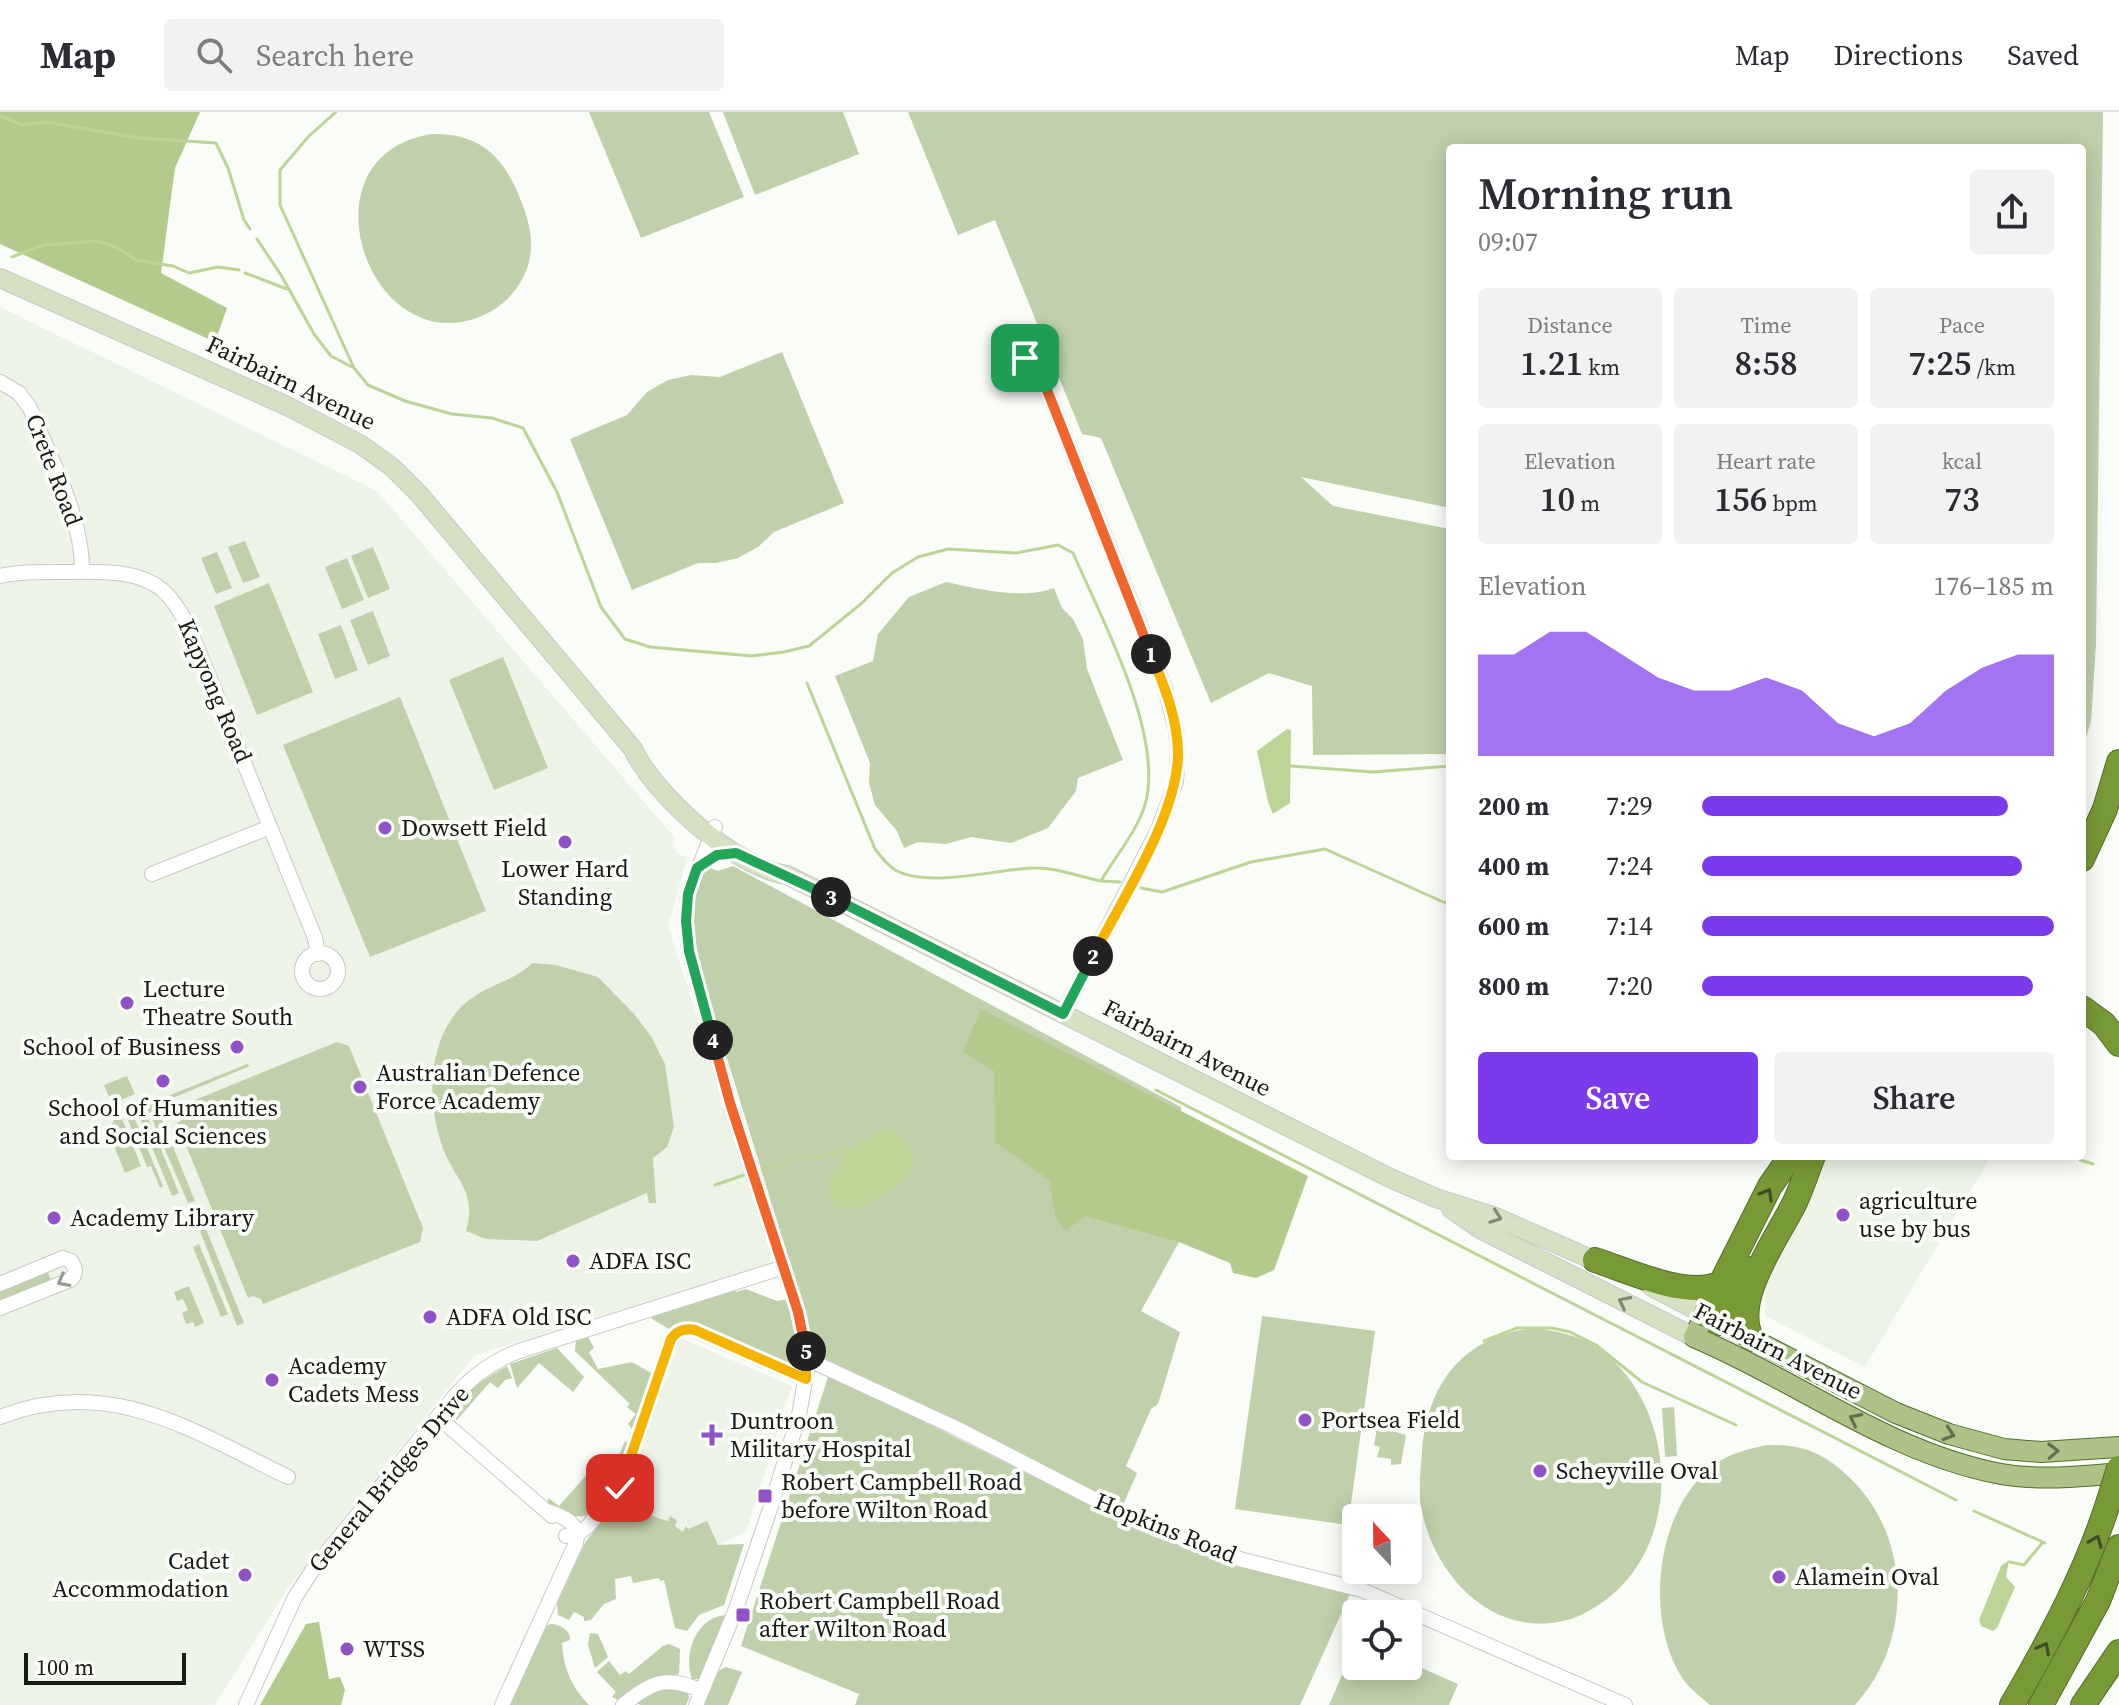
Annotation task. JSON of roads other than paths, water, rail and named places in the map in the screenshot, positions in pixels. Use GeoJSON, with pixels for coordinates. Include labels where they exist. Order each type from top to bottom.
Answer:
{"type":"FeatureCollection","features":[{"type":"Feature","properties":{"kind":"highway"},"geometry":{"type":"LineString","coordinates":[[2086,850],[2105,809],[2119,762]]}},
{"type":"Feature","properties":{"kind":"highway"},"geometry":{"type":"LineString","coordinates":[[2086,1011],[2104,1024],[2119,1044]]}},
{"type":"Feature","properties":{"kind":"highway"},"geometry":{"type":"LineString","coordinates":[[1707,1330],[1719,1284],[1770,1186],[1788,1160]]}},
{"type":"Feature","properties":{"kind":"highway"},"geometry":{"type":"LineString","coordinates":[[1707,1330],[1810,1160]]}},
{"type":"Feature","properties":{"kind":"highway"},"geometry":{"type":"LineString","coordinates":[[1752,1339],[1747,1322],[1752,1284],[1797,1198],[1811,1160]]}},
{"type":"Feature","properties":{"kind":"highway"},"geometry":{"type":"LineString","coordinates":[[1595,1260],[1672,1285],[1704,1288],[1719,1284]]}},
{"type":"Feature","properties":{"kind":"highway"},"geometry":{"type":"LineString","coordinates":[[2012,1705],[2075,1590],[2099,1534],[2117,1477]]}},
{"type":"Feature","properties":{"kind":"highway"},"geometry":{"type":"LineString","coordinates":[[2041,1705],[2098,1601],[2119,1547]]}},
{"type":"Feature","properties":{"kind":"highway"},"geometry":{"type":"LineString","coordinates":[[2083,1705],[2119,1652]]}},
{"type":"Feature","properties":{"kind":"main road","name":"Fairbairn Avenue"},"geometry":{"type":"LineString","coordinates":[[0,278],[287,406],[360,444],[392,467],[420,495],[633,749],[712,833],[736,853],[775,873],[787,875],[1307,1138],[1436,1198],[1493,1216],[1595,1260],[1884,1434],[1940,1457],[2014,1475],[2117,1477]]}},
{"type":"Feature","properties":{"kind":"main road","name":"Fairbairn Avenue"},"geometry":{"type":"LineString","coordinates":[[633,749],[638,760],[690,820],[780,866],[787,875]]}},
{"type":"Feature","properties":{"kind":"main road","name":"Fairbairn Avenue"},"geometry":{"type":"LineString","coordinates":[[1436,1198],[1480,1229],[1707,1330],[1752,1339],[1921,1424],[2004,1449],[2041,1452],[2119,1447]]}},
{"type":"Feature","properties":{"kind":"street"},"geometry":{"type":"LineString","coordinates":[[1005,352],[1036,362],[1165,688],[1178,751],[1176,782],[1157,832],[1063,1014]]}},
{"type":"Feature","properties":{"kind":"street","name":"Crete Road"},"geometry":{"type":"LineString","coordinates":[[0,382],[19,393],[30,408],[79,532],[82,572]]}},
{"type":"Feature","properties":{"kind":"street","name":"Kapyong Road"},"geometry":{"type":"LineString","coordinates":[[0,576],[34,572],[115,572],[136,576],[158,586],[180,609],[315,938],[318,954]]}},
{"type":"Feature","properties":{"kind":"street"},"geometry":{"type":"LineString","coordinates":[[690,820],[699,842],[697,868]]}},
{"type":"Feature","properties":{"kind":"street"},"geometry":{"type":"LineString","coordinates":[[152,874],[270,827]]}},
{"type":"Feature","properties":{"kind":"street"},"geometry":{"type":"LineString","coordinates":[[623,1705],[649,1687],[665,1682],[678,1682],[699,1698],[732,1621],[765,1525],[794,1432],[806,1379],[807,1359],[801,1321],[730,1103],[689,951],[686,921],[688,894],[712,833]]}},
{"type":"Feature","properties":{"kind":"street"},"geometry":{"type":"LineString","coordinates":[[697,868],[717,855],[736,853]]}},
{"type":"Feature","properties":{"kind":"street"},"geometry":{"type":"LineString","coordinates":[[0,1284],[63,1258],[71,1261],[75,1270],[70,1280],[0,1308]]}},
{"type":"Feature","properties":{"kind":"street","name":"General Bridges Drive"},"geometry":{"type":"LineString","coordinates":[[246,1705],[295,1597],[314,1568],[472,1379],[512,1354],[784,1267]]}},
{"type":"Feature","properties":{"kind":"street"},"geometry":{"type":"LineString","coordinates":[[572,1534],[589,1525],[621,1485],[671,1339],[677,1332],[695,1330],[806,1379]]}},
{"type":"Feature","properties":{"kind":"street","name":"Hopkins Road"},"geometry":{"type":"LineString","coordinates":[[807,1359],[956,1428],[1123,1514],[1230,1556],[1362,1590],[1625,1705]]}},
{"type":"Feature","properties":{"kind":"street"},"geometry":{"type":"LineString","coordinates":[[0,1417],[60,1403],[126,1405],[179,1424],[288,1477]]}},
{"type":"Feature","properties":{"kind":"street"},"geometry":{"type":"LineString","coordinates":[[438,1417],[547,1511],[570,1521],[576,1543],[502,1705]]}},
{"type":"Feature","properties":{"kind":"waterway"},"geometry":{"type":"LineString","coordinates":[[336,112],[309,136],[280,170],[280,205],[354,368],[368,385],[405,401],[452,414],[492,418],[523,428],[557,492],[601,607],[625,639],[650,647],[752,656],[784,652],[809,646],[862,603],[892,573],[918,557],[948,549],[1016,553],[1058,545],[1073,553],[1135,701],[1148,762],[1148,790],[1142,814],[1101,881],[1041,868],[945,878],[911,876],[897,871],[875,849],[807,683]]}},
{"type":"Feature","properties":{"kind":"waterway"},"geometry":{"type":"LineString","coordinates":[[0,116],[22,125],[46,122],[139,138],[216,143],[250,229]]}},
{"type":"Feature","properties":{"kind":"waterway"},"geometry":{"type":"LineString","coordinates":[[257,239],[314,334],[331,356],[354,368]]}},
{"type":"Feature","properties":{"kind":"waterway"},"geometry":{"type":"LineString","coordinates":[[12,257],[44,245],[97,241],[116,247],[136,260],[173,266],[189,273],[218,267],[239,270]]}},
{"type":"Feature","properties":{"kind":"waterway"},"geometry":{"type":"LineString","coordinates":[[245,273],[287,289]]}},
{"type":"Feature","properties":{"kind":"waterway"},"geometry":{"type":"LineString","coordinates":[[1291,766],[1373,772],[1446,766]]}},
{"type":"Feature","properties":{"kind":"waterway"},"geometry":{"type":"LineString","coordinates":[[1141,888],[1162,892],[1251,862],[1325,849],[1446,903]]}},
{"type":"Feature","properties":{"kind":"waterway"},"geometry":{"type":"LineString","coordinates":[[1101,881],[1120,882]]}},
{"type":"Feature","properties":{"kind":"waterway"},"geometry":{"type":"LineString","coordinates":[[1156,1090],[1956,1500]]}},
{"type":"Feature","properties":{"kind":"waterway"},"geometry":{"type":"LineString","coordinates":[[2080,1160],[2093,1164]]}},
{"type":"Feature","properties":{"kind":"waterway"},"geometry":{"type":"LineString","coordinates":[[762,1170],[792,1161]]}},
{"type":"Feature","properties":{"kind":"waterway"},"geometry":{"type":"LineString","coordinates":[[715,1185],[744,1175]]}},
{"type":"Feature","properties":{"kind":"waterway"},"geometry":{"type":"LineString","coordinates":[[1484,1341],[1517,1328],[1552,1328],[1570,1332],[1596,1345],[1642,1382],[1736,1425]]}},
{"type":"Feature","properties":{"kind":"waterway"},"geometry":{"type":"LineString","coordinates":[[1974,1511],[2045,1543]]}},
{"type":"Feature","properties":{"kind":"waterway"},"geometry":{"type":"LineString","coordinates":[[2010,1562],[2024,1565],[2043,1542]]}},
{"type":"Feature","properties":{"kind":"place","name":"Dowsett Field"},"geometry":{"type":"Point","coordinates":[385,828]}},
{"type":"Feature","properties":{"kind":"place","name":"Lower Hard Standing"},"geometry":{"type":"Point","coordinates":[565,842]}},
{"type":"Feature","properties":{"kind":"place","name":"Lecture Theatre South"},"geometry":{"type":"Point","coordinates":[127,1003]}},
{"type":"Feature","properties":{"kind":"place","name":"School of Business"},"geometry":{"type":"Point","coordinates":[237,1047]}},
{"type":"Feature","properties":{"kind":"place","name":"School of Humanities and Social Sciences"},"geometry":{"type":"Point","coordinates":[163,1081]}},
{"type":"Feature","properties":{"kind":"place","name":"Australian Defence Force Academy"},"geometry":{"type":"Point","coordinates":[360,1087]}},
{"type":"Feature","properties":{"kind":"place","name":"agriculture use by bus"},"geometry":{"type":"Point","coordinates":[1843,1215]}},
{"type":"Feature","properties":{"kind":"place","name":"Academy Library"},"geometry":{"type":"Point","coordinates":[54,1218]}},
{"type":"Feature","properties":{"kind":"place","name":"ADFA ISC"},"geometry":{"type":"Point","coordinates":[573,1261]}},
{"type":"Feature","properties":{"kind":"place","name":"ADFA Old ISC"},"geometry":{"type":"Point","coordinates":[430,1317]}},
{"type":"Feature","properties":{"kind":"place","name":"Academy Cadets Mess"},"geometry":{"type":"Point","coordinates":[272,1380]}},
{"type":"Feature","properties":{"kind":"place","name":"Portsea Field"},"geometry":{"type":"Point","coordinates":[1305,1420]}},
{"type":"Feature","properties":{"kind":"place","name":"Duntroon Military Hospital"},"geometry":{"type":"Point","coordinates":[712,1435]}},
{"type":"Feature","properties":{"kind":"place","name":"Scheyville Oval"},"geometry":{"type":"Point","coordinates":[1540,1471]}},
{"type":"Feature","properties":{"kind":"place","name":"Robert Campbell Road before Wilton Road"},"geometry":{"type":"Point","coordinates":[765,1496]}},
{"type":"Feature","properties":{"kind":"place","name":"Cadet Accommodation"},"geometry":{"type":"Point","coordinates":[245,1575]}},
{"type":"Feature","properties":{"kind":"place","name":"Alamein Oval"},"geometry":{"type":"Point","coordinates":[1779,1577]}},
{"type":"Feature","properties":{"kind":"place","name":"Robert Campbell Road after Wilton Road"},"geometry":{"type":"Point","coordinates":[743,1615]}},
{"type":"Feature","properties":{"kind":"place","name":"WTSS"},"geometry":{"type":"Point","coordinates":[347,1649]}}]}
